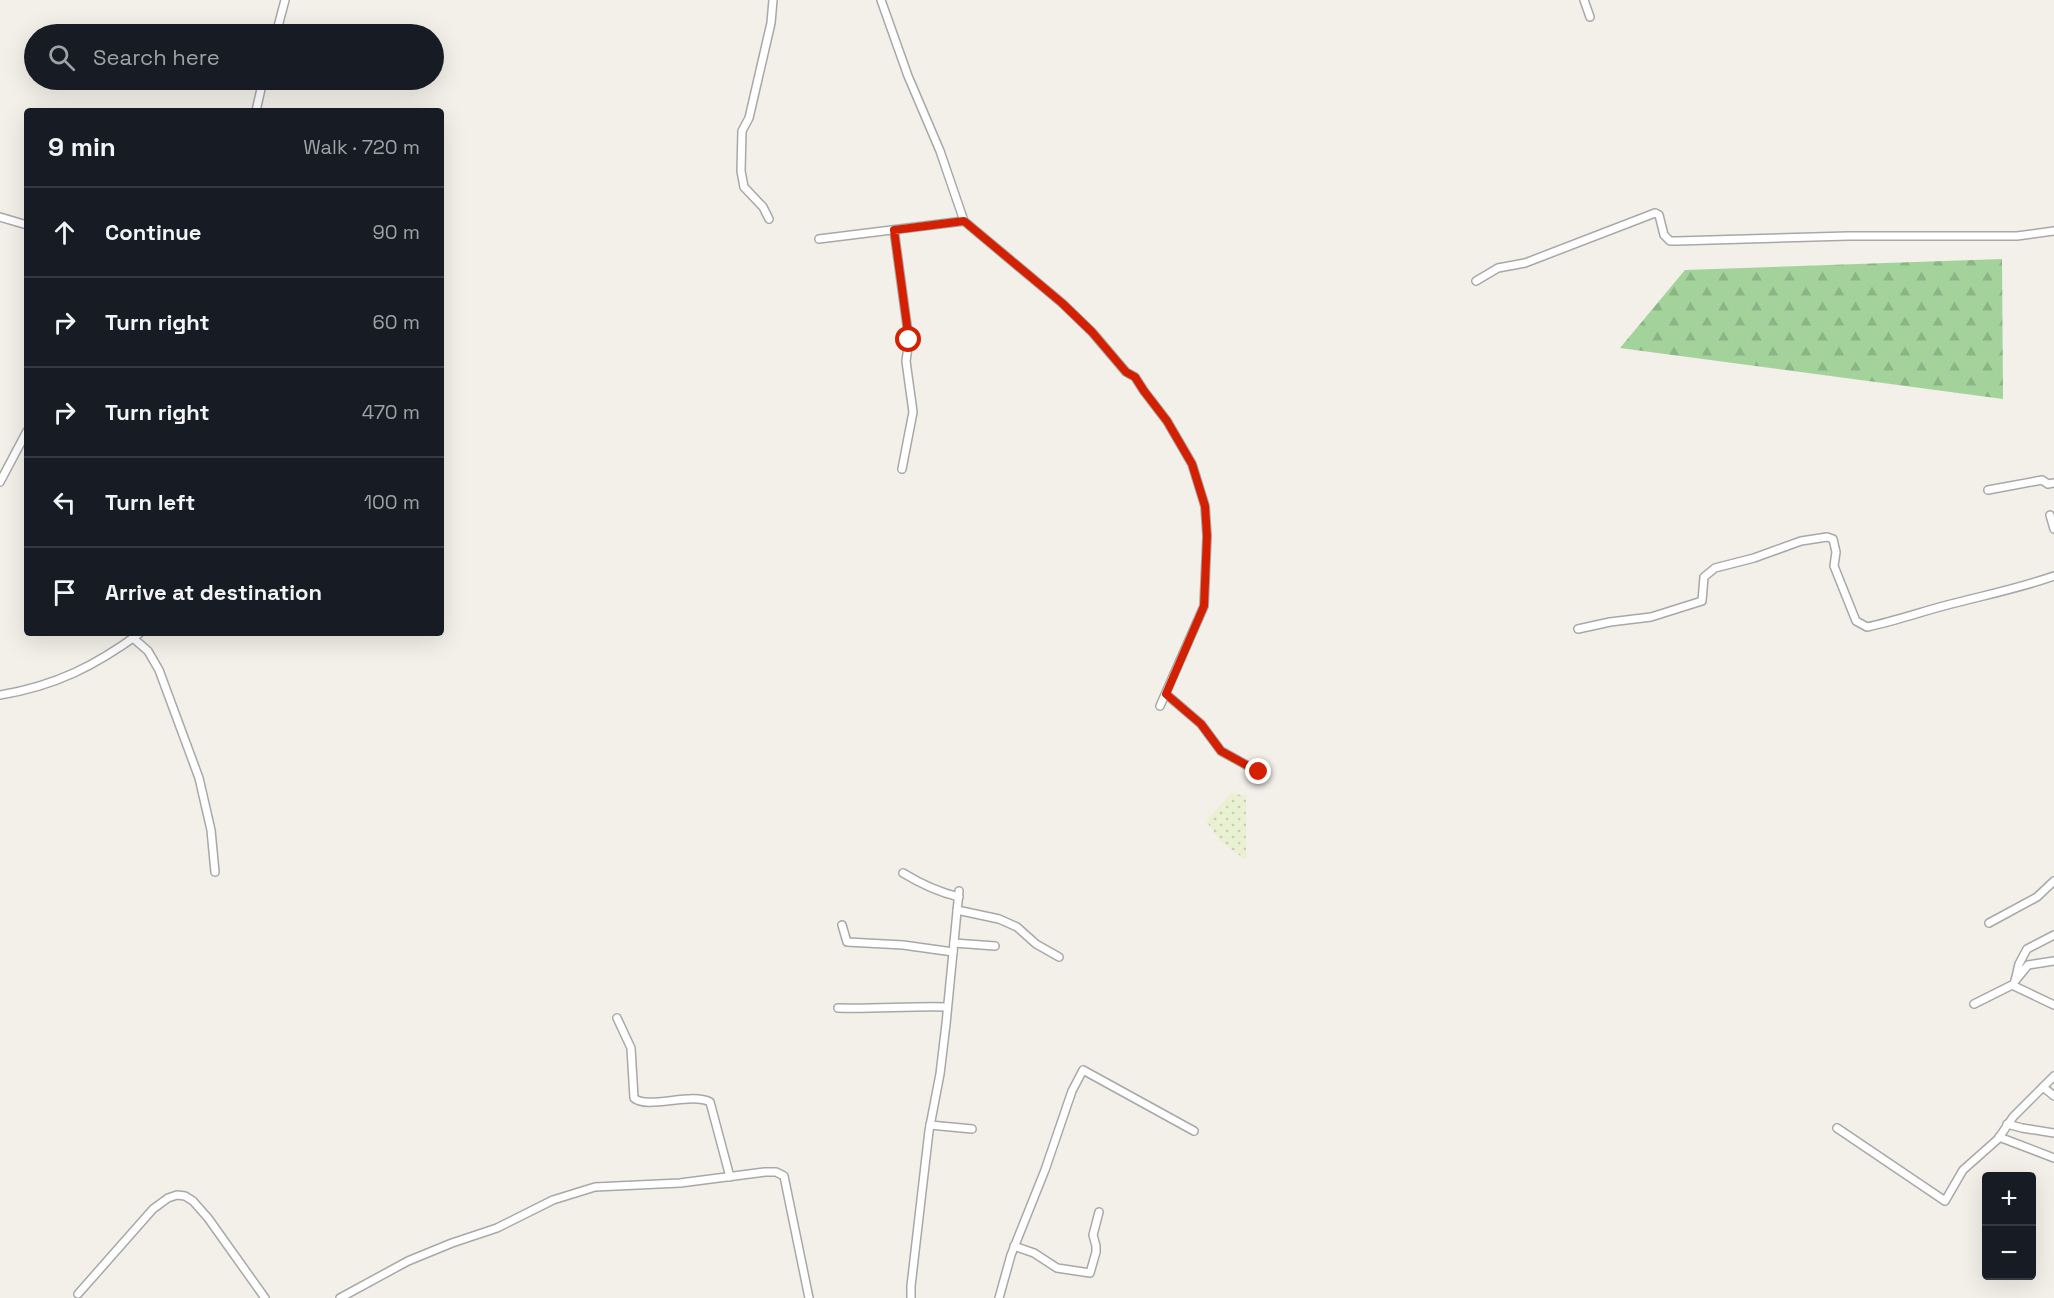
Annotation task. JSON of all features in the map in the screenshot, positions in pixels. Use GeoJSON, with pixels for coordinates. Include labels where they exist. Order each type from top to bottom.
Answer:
{"type":"FeatureCollection","features":[{"type":"Feature","properties":{"kind":"street"},"geometry":{"type":"LineString","coordinates":[[279,24],[285,0]]}},
{"type":"Feature","properties":{"kind":"street"},"geometry":{"type":"LineString","coordinates":[[769,219],[764,207],[744,187],[741,171],[742,131],[749,118],[769,34],[773,0]]}},
{"type":"Feature","properties":{"kind":"street"},"geometry":{"type":"LineString","coordinates":[[881,0],[908,76],[940,151],[964,221],[1062,303],[1092,332],[1126,372],[1135,377],[1167,421],[1192,464],[1205,506],[1207,536],[1204,606],[1160,706]]}},
{"type":"Feature","properties":{"kind":"street"},"geometry":{"type":"LineString","coordinates":[[1584,0],[1590,16]]}},
{"type":"Feature","properties":{"kind":"street"},"geometry":{"type":"LineString","coordinates":[[257,108],[261,90]]}},
{"type":"Feature","properties":{"kind":"street"},"geometry":{"type":"LineString","coordinates":[[1476,281],[1498,268],[1525,262],[1655,213],[1659,215],[1664,235],[1670,240],[1677,241],[1848,236],[2017,236],[2054,231]]}},
{"type":"Feature","properties":{"kind":"street"},"geometry":{"type":"LineString","coordinates":[[0,217],[24,224]]}},
{"type":"Feature","properties":{"kind":"street"},"geometry":{"type":"LineString","coordinates":[[819,239],[964,221]]}},
{"type":"Feature","properties":{"kind":"street"},"geometry":{"type":"LineString","coordinates":[[894,230],[909,340],[906,361],[913,412],[902,469]]}},
{"type":"Feature","properties":{"kind":"street"},"geometry":{"type":"LineString","coordinates":[[0,482],[24,437]]}},
{"type":"Feature","properties":{"kind":"street"},"geometry":{"type":"LineString","coordinates":[[1988,490],[2042,480],[2048,484],[2054,483]]}},
{"type":"Feature","properties":{"kind":"street"},"geometry":{"type":"LineString","coordinates":[[2050,515],[2054,529]]}},
{"type":"Feature","properties":{"kind":"street"},"geometry":{"type":"LineString","coordinates":[[1578,629],[1651,616],[1702,601],[1704,577],[1715,568],[1754,558],[1801,541],[1827,537],[1833,539],[1836,552],[1834,566],[1856,621],[1867,627],[2016,589],[2054,576]]}},
{"type":"Feature","properties":{"kind":"street"},"geometry":{"type":"LineString","coordinates":[[0,695],[58,681],[98,661],[136,636]]}},
{"type":"Feature","properties":{"kind":"street"},"geometry":{"type":"LineString","coordinates":[[133,638],[148,651],[159,670],[200,778],[211,830],[215,872]]}},
{"type":"Feature","properties":{"kind":"street"},"geometry":{"type":"LineString","coordinates":[[1166,694],[1201,724],[1221,751],[1259,772]]}},
{"type":"Feature","properties":{"kind":"street"},"geometry":{"type":"LineString","coordinates":[[903,873],[942,893],[959,894],[940,1074],[930,1125],[910,1286],[911,1298]]}},
{"type":"Feature","properties":{"kind":"street"},"geometry":{"type":"LineString","coordinates":[[1989,923],[2037,897],[2054,881]]}},
{"type":"Feature","properties":{"kind":"street"},"geometry":{"type":"LineString","coordinates":[[957,910],[999,920],[1017,927],[1036,944],[1059,957]]}},
{"type":"Feature","properties":{"kind":"street"},"geometry":{"type":"LineString","coordinates":[[842,926],[847,942],[903,945],[953,952]]}},
{"type":"Feature","properties":{"kind":"street"},"geometry":{"type":"LineString","coordinates":[[2014,983],[2019,964],[2027,949],[2054,935]]}},
{"type":"Feature","properties":{"kind":"street"},"geometry":{"type":"LineString","coordinates":[[954,943],[995,946]]}},
{"type":"Feature","properties":{"kind":"street"},"geometry":{"type":"LineString","coordinates":[[1974,1004],[2014,983],[2028,965],[2054,961]]}},
{"type":"Feature","properties":{"kind":"street"},"geometry":{"type":"LineString","coordinates":[[2014,983],[2054,1005]]}},
{"type":"Feature","properties":{"kind":"street"},"geometry":{"type":"LineString","coordinates":[[838,1008],[947,1007]]}},
{"type":"Feature","properties":{"kind":"street"},"geometry":{"type":"LineString","coordinates":[[617,1018],[631,1048],[634,1098],[643,1102],[696,1099],[710,1102],[730,1177]]}},
{"type":"Feature","properties":{"kind":"street"},"geometry":{"type":"LineString","coordinates":[[999,1298],[1014,1246],[1045,1170],[1072,1091],[1083,1070],[1194,1131]]}},
{"type":"Feature","properties":{"kind":"street"},"geometry":{"type":"LineString","coordinates":[[1837,1128],[1945,1201],[1963,1170],[1999,1137],[2007,1124],[2054,1076]]}},
{"type":"Feature","properties":{"kind":"street"},"geometry":{"type":"LineString","coordinates":[[2043,1087],[2054,1096]]}},
{"type":"Feature","properties":{"kind":"street"},"geometry":{"type":"LineString","coordinates":[[2007,1124],[2054,1133]]}},
{"type":"Feature","properties":{"kind":"street"},"geometry":{"type":"LineString","coordinates":[[930,1125],[972,1130]]}},
{"type":"Feature","properties":{"kind":"street"},"geometry":{"type":"LineString","coordinates":[[1999,1137],[2054,1158]]}},
{"type":"Feature","properties":{"kind":"street"},"geometry":{"type":"LineString","coordinates":[[340,1298],[408,1261],[497,1228],[553,1200],[595,1187],[680,1183],[765,1172],[776,1172],[784,1176],[809,1298]]}},
{"type":"Feature","properties":{"kind":"street"},"geometry":{"type":"LineString","coordinates":[[78,1294],[153,1209],[168,1198],[177,1195],[185,1196],[193,1201],[208,1218],[265,1298]]}},
{"type":"Feature","properties":{"kind":"street"},"geometry":{"type":"LineString","coordinates":[[1014,1246],[1035,1253],[1057,1268],[1090,1273],[1096,1252],[1093,1235],[1099,1212]]}},
{"type":"Feature","properties":{"kind":"green space"},"geometry":{"type":"Polygon","coordinates":[[[2002,259],[2003,399],[1620,348],[1685,270],[2002,259]]]}},
{"type":"Feature","properties":{"kind":"green space"},"geometry":{"type":"Polygon","coordinates":[[[1231,793],[1246,796],[1246,860],[1221,842],[1206,821],[1231,793]]]}},
{"type":"Feature","properties":{"kind":"route"},"geometry":{"type":"LineString","coordinates":[[909,340],[894,230],[964,221],[1062,303],[1092,332],[1126,372],[1135,377],[1167,421],[1192,464],[1205,506],[1207,536],[1204,606],[1166,694],[1201,724],[1221,751],[1259,772]]}}]}
